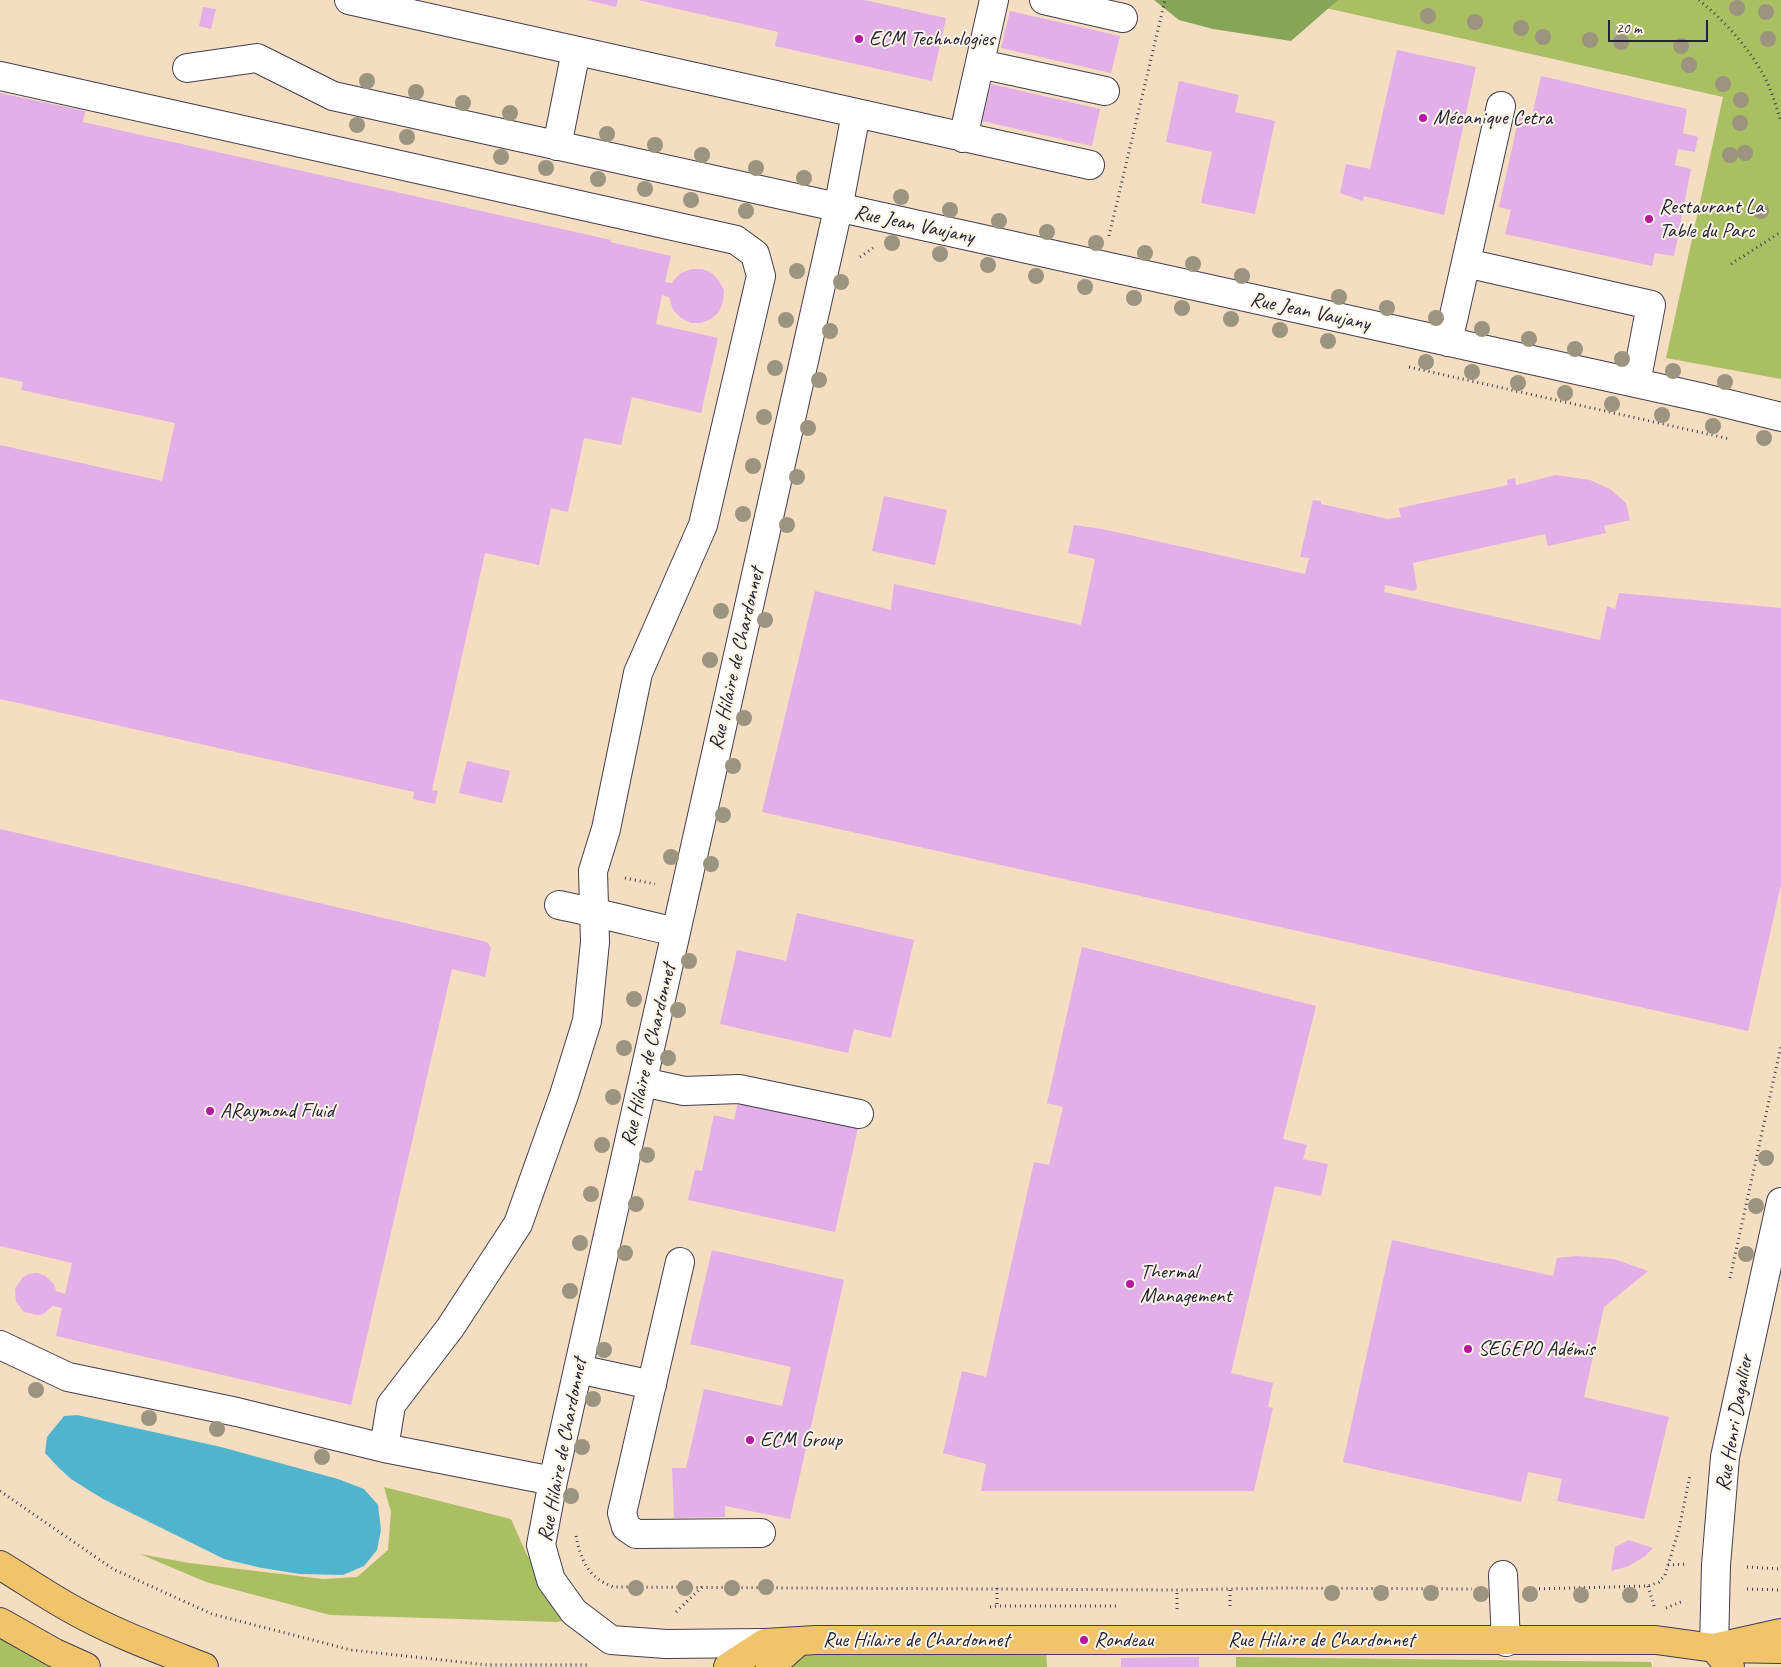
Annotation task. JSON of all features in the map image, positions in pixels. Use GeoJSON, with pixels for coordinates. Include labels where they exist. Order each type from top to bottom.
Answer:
{"type":"FeatureCollection","features":[{"type":"Feature","properties":{"kind":"main road"},"geometry":{"type":"LineString","coordinates":[[0,1565],[69,1608],[133,1640],[204,1667]]}},
{"type":"Feature","properties":{"kind":"main road"},"geometry":{"type":"LineString","coordinates":[[0,1622],[55,1653],[86,1667]]}},
{"type":"Feature","properties":{"kind":"main road","name":"Rue Hilaire de Chardonnet"},"geometry":{"type":"LineString","coordinates":[[767,1655],[798,1642],[816,1640],[1222,1639],[1506,1642],[1656,1640],[1722,1657],[1781,1633]]}},
{"type":"Feature","properties":{"kind":"main road"},"geometry":{"type":"LineString","coordinates":[[1722,1657],[1781,1649]]}},
{"type":"Feature","properties":{"kind":"main road"},"geometry":{"type":"LineString","coordinates":[[728,1667],[767,1655]]}},
{"type":"Feature","properties":{"kind":"street"},"geometry":{"type":"LineString","coordinates":[[349,0],[1090,166]]}},
{"type":"Feature","properties":{"kind":"street"},"geometry":{"type":"LineString","coordinates":[[963,138],[994,0]]}},
{"type":"Feature","properties":{"kind":"street"},"geometry":{"type":"LineString","coordinates":[[1044,0],[1123,18]]}},
{"type":"Feature","properties":{"kind":"street"},"geometry":{"type":"LineString","coordinates":[[557,146],[576,52]]}},
{"type":"Feature","properties":{"kind":"street","name":"Rue Jean Vaujany"},"geometry":{"type":"LineString","coordinates":[[187,68],[257,58],[333,96],[838,209],[1636,383],[1781,417]]}},
{"type":"Feature","properties":{"kind":"street"},"geometry":{"type":"LineString","coordinates":[[980,64],[1105,91]]}},
{"type":"Feature","properties":{"kind":"street"},"geometry":{"type":"LineString","coordinates":[[0,76],[736,240],[755,254],[761,276],[703,525],[638,673],[606,829],[593,871],[594,942],[587,1021],[564,1095],[518,1224],[450,1328],[391,1405],[384,1448]]}},
{"type":"Feature","properties":{"kind":"street"},"geometry":{"type":"LineString","coordinates":[[1448,342],[1501,106]]}},
{"type":"Feature","properties":{"kind":"street","name":"Rue Hilaire de Chardonnet"},"geometry":{"type":"LineString","coordinates":[[767,1655],[611,1640],[574,1612],[551,1580],[540,1545],[838,209],[856,113]]}},
{"type":"Feature","properties":{"kind":"street"},"geometry":{"type":"LineString","coordinates":[[1466,263],[1651,305],[1636,383]]}},
{"type":"Feature","properties":{"kind":"street"},"geometry":{"type":"LineString","coordinates":[[559,905],[676,932]]}},
{"type":"Feature","properties":{"kind":"street"},"geometry":{"type":"LineString","coordinates":[[643,1082],[684,1091],[739,1089],[859,1114]]}},
{"type":"Feature","properties":{"kind":"street","name":"Rue Henri Dagallier"},"geometry":{"type":"LineString","coordinates":[[1722,1657],[1716,1565],[1725,1457],[1781,1202]]}},
{"type":"Feature","properties":{"kind":"street"},"geometry":{"type":"LineString","coordinates":[[680,1262],[622,1513],[626,1526],[636,1534],[761,1533]]}},
{"type":"Feature","properties":{"kind":"street"},"geometry":{"type":"LineString","coordinates":[[0,1345],[68,1377],[237,1412],[384,1448],[554,1481]]}},
{"type":"Feature","properties":{"kind":"street"},"geometry":{"type":"LineString","coordinates":[[578,1369],[652,1385]]}},
{"type":"Feature","properties":{"kind":"street"},"geometry":{"type":"LineString","coordinates":[[1504,1582],[1506,1642]]}},
{"type":"Feature","properties":{"kind":"path"},"geometry":{"type":"LineString","coordinates":[[1102,266],[1165,0]]}},
{"type":"Feature","properties":{"kind":"path"},"geometry":{"type":"LineString","coordinates":[[1698,0],[1713,12],[1745,48],[1767,84],[1781,121]]}},
{"type":"Feature","properties":{"kind":"path"},"geometry":{"type":"LineString","coordinates":[[1730,264],[1781,232]]}},
{"type":"Feature","properties":{"kind":"path"},"geometry":{"type":"LineString","coordinates":[[859,258],[872,248],[882,250]]}},
{"type":"Feature","properties":{"kind":"path"},"geometry":{"type":"LineString","coordinates":[[1408,367],[1740,441]]}},
{"type":"Feature","properties":{"kind":"path"},"geometry":{"type":"LineString","coordinates":[[0,1491],[113,1569],[212,1614],[352,1650],[488,1665],[596,1665]]}},
{"type":"Feature","properties":{"kind":"path"},"geometry":{"type":"LineString","coordinates":[[575,1533],[580,1556],[592,1574],[602,1582],[613,1587],[1177,1590],[1504,1582],[1648,1586],[1659,1582],[1665,1575],[1679,1529]]}},
{"type":"Feature","properties":{"kind":"path"},"geometry":{"type":"LineString","coordinates":[[667,1611],[676,1612],[703,1586]]}},
{"type":"Feature","properties":{"kind":"path"},"geometry":{"type":"LineString","coordinates":[[997,1588],[997,1615]]}},
{"type":"Feature","properties":{"kind":"green space"},"geometry":{"type":"Polygon","coordinates":[[[1154,0],[1338,0],[1291,41],[1213,29],[1179,20],[1154,0]]]}},
{"type":"Feature","properties":{"kind":"green space"},"geometry":{"type":"Polygon","coordinates":[[[1290,0],[1781,0],[1781,379],[1666,358],[1723,97],[1290,0]]]}},
{"type":"Feature","properties":{"kind":"green space"},"geometry":{"type":"Polygon","coordinates":[[[384,1487],[511,1519],[526,1553],[548,1591],[571,1619],[557,1622],[330,1615],[206,1582],[140,1554],[189,1563],[323,1579],[357,1577],[388,1550],[391,1512],[384,1487]]]}},
{"type":"Feature","properties":{"kind":"green space"},"geometry":{"type":"Polygon","coordinates":[[[0,1628],[66,1667],[0,1667],[0,1628]]]}},
{"type":"Feature","properties":{"kind":"green space"},"geometry":{"type":"Polygon","coordinates":[[[806,1647],[1046,1648],[1047,1667],[782,1667],[806,1647]]]}},
{"type":"Feature","properties":{"kind":"green space"},"geometry":{"type":"Polygon","coordinates":[[[1236,1657],[1651,1662],[1652,1667],[1236,1667],[1236,1657]]]}},
{"type":"Feature","properties":{"kind":"water"},"geometry":{"type":"Polygon","coordinates":[[[77,1415],[221,1447],[338,1479],[364,1489],[378,1505],[381,1530],[377,1550],[364,1566],[343,1575],[300,1574],[224,1559],[103,1499],[71,1479],[59,1468],[45,1453],[47,1437],[64,1416],[77,1415]]]}},
{"type":"Feature","properties":{"kind":"building"},"geometry":{"type":"Polygon","coordinates":[[[587,0],[618,0],[616,7],[587,0]]]}},
{"type":"Feature","properties":{"kind":"building","name":"ECM Technologies"},"geometry":{"type":"Polygon","coordinates":[[[638,0],[864,0],[946,18],[932,81],[775,46],[778,32],[638,0]]]}},
{"type":"Feature","properties":{"kind":"building"},"geometry":{"type":"Polygon","coordinates":[[[203,7],[216,9],[211,29],[199,26],[203,7]]]}},
{"type":"Feature","properties":{"kind":"building"},"geometry":{"type":"Polygon","coordinates":[[[1010,11],[1120,36],[1111,73],[1001,48],[1010,11]]]}},
{"type":"Feature","properties":{"kind":"building","name":"Mécanique Cetra"},"geometry":{"type":"Polygon","coordinates":[[[1397,50],[1476,67],[1444,215],[1364,196],[1363,201],[1340,193],[1346,164],[1370,169],[1397,50]]]}},
{"type":"Feature","properties":{"kind":"building"},"geometry":{"type":"Polygon","coordinates":[[[1541,76],[1687,109],[1683,133],[1698,137],[1695,152],[1678,149],[1675,165],[1691,169],[1674,256],[1655,253],[1652,266],[1505,234],[1511,210],[1499,207],[1519,117],[1531,120],[1541,76]]]}},
{"type":"Feature","properties":{"kind":"building"},"geometry":{"type":"Polygon","coordinates":[[[1179,81],[1239,95],[1235,112],[1275,121],[1255,214],[1201,203],[1212,152],[1166,142],[1179,81]]]}},
{"type":"Feature","properties":{"kind":"building"},"geometry":{"type":"Polygon","coordinates":[[[991,84],[1100,109],[1092,146],[982,121],[991,84]]]}},
{"type":"Feature","properties":{"kind":"building"},"geometry":{"type":"Polygon","coordinates":[[[0,93],[85,111],[83,122],[611,240],[610,242],[671,256],[665,282],[672,283],[681,273],[692,269],[702,269],[712,273],[719,281],[724,290],[723,302],[719,312],[711,319],[701,323],[691,323],[681,318],[673,310],[669,297],[662,295],[656,324],[718,338],[701,413],[632,397],[621,445],[584,438],[568,512],[551,508],[539,565],[485,553],[432,790],[438,791],[435,804],[413,799],[414,792],[0,699],[0,445],[162,481],[175,423],[21,390],[23,382],[0,377],[0,93]]]}},
{"type":"Feature","properties":{"kind":"building"},"geometry":{"type":"Polygon","coordinates":[[[1556,475],[1590,480],[1610,489],[1626,503],[1630,520],[1604,526],[1606,533],[1548,546],[1545,534],[1413,563],[1417,588],[1414,591],[1385,585],[1384,592],[1600,640],[1607,606],[1615,609],[1619,593],[1781,608],[1781,885],[1748,1031],[762,812],[815,591],[891,610],[894,584],[1081,625],[1095,559],[1068,553],[1074,525],[1102,529],[1305,574],[1309,558],[1300,557],[1313,500],[1321,501],[1321,504],[1388,519],[1401,517],[1399,508],[1508,485],[1507,480],[1515,478],[1516,485],[1556,475]]]}},
{"type":"Feature","properties":{"kind":"building"},"geometry":{"type":"Polygon","coordinates":[[[884,496],[947,510],[935,565],[872,551],[884,496]]]}},
{"type":"Feature","properties":{"kind":"building"},"geometry":{"type":"Polygon","coordinates":[[[467,761],[510,771],[502,803],[459,793],[467,761]]]}},
{"type":"Feature","properties":{"kind":"building","name":"ARaymond Fluid"},"geometry":{"type":"Polygon","coordinates":[[[0,829],[487,942],[491,948],[485,977],[452,969],[351,1405],[56,1336],[62,1308],[53,1306],[43,1314],[37,1315],[24,1312],[16,1302],[15,1289],[23,1277],[29,1274],[38,1273],[45,1276],[54,1284],[56,1291],[65,1294],[72,1263],[0,1246],[0,829]]]}},
{"type":"Feature","properties":{"kind":"building"},"geometry":{"type":"Polygon","coordinates":[[[797,913],[914,940],[891,1038],[854,1029],[848,1053],[720,1024],[737,950],[786,961],[797,913]]]}},
{"type":"Feature","properties":{"kind":"building","name":"Thermal Management"},"geometry":{"type":"Polygon","coordinates":[[[1082,947],[1316,1006],[1283,1139],[1307,1145],[1303,1159],[1328,1164],[1321,1196],[1275,1186],[1231,1373],[1273,1383],[1268,1407],[1273,1408],[1254,1491],[981,1491],[986,1464],[943,1453],[962,1371],[986,1377],[1034,1162],[1049,1165],[1063,1107],[1047,1103],[1082,947]]]}},
{"type":"Feature","properties":{"kind":"building"},"geometry":{"type":"Polygon","coordinates":[[[739,1097],[859,1123],[835,1232],[688,1200],[695,1170],[702,1171],[714,1115],[734,1120],[739,1097]]]}},
{"type":"Feature","properties":{"kind":"building","name":"SEGEPO Adémis"},"geometry":{"type":"Polygon","coordinates":[[[1392,1240],[1553,1276],[1557,1258],[1576,1256],[1614,1259],[1648,1271],[1604,1307],[1584,1397],[1669,1417],[1644,1519],[1557,1501],[1562,1479],[1528,1472],[1521,1502],[1343,1462],[1392,1240]]]}},
{"type":"Feature","properties":{"kind":"building"},"geometry":{"type":"Polygon","coordinates":[[[712,1250],[844,1280],[790,1519],[725,1506],[725,1517],[674,1518],[672,1468],[686,1468],[704,1389],[782,1406],[791,1367],[690,1344],[712,1250]]]}},
{"type":"Feature","properties":{"kind":"building"},"geometry":{"type":"Polygon","coordinates":[[[1629,1540],[1653,1548],[1645,1556],[1629,1566],[1611,1571],[1615,1547],[1629,1540]]]}},
{"type":"Feature","properties":{"kind":"building"},"geometry":{"type":"Polygon","coordinates":[[[1199,1657],[1199,1667],[1121,1667],[1121,1658],[1199,1657]]]}},
{"type":"Feature","properties":{"kind":"place","name":"ECM Technologies"},"geometry":{"type":"Point","coordinates":[859,39]}},
{"type":"Feature","properties":{"kind":"place","name":"Mécanique Cetra"},"geometry":{"type":"Point","coordinates":[1423,118]}},
{"type":"Feature","properties":{"kind":"place","name":"Restaurant La Table du Parc"},"geometry":{"type":"Point","coordinates":[1649,219]}},
{"type":"Feature","properties":{"kind":"place","name":"ARaymond Fluid"},"geometry":{"type":"Point","coordinates":[210,1111]}},
{"type":"Feature","properties":{"kind":"place","name":"Thermal Management"},"geometry":{"type":"Point","coordinates":[1130,1284]}},
{"type":"Feature","properties":{"kind":"place","name":"SEGEPO Adémis"},"geometry":{"type":"Point","coordinates":[1468,1349]}},
{"type":"Feature","properties":{"kind":"place","name":"ECM Group"},"geometry":{"type":"Point","coordinates":[750,1440]}},
{"type":"Feature","properties":{"kind":"place","name":"Rondeau"},"geometry":{"type":"Point","coordinates":[1084,1640]}}]}
